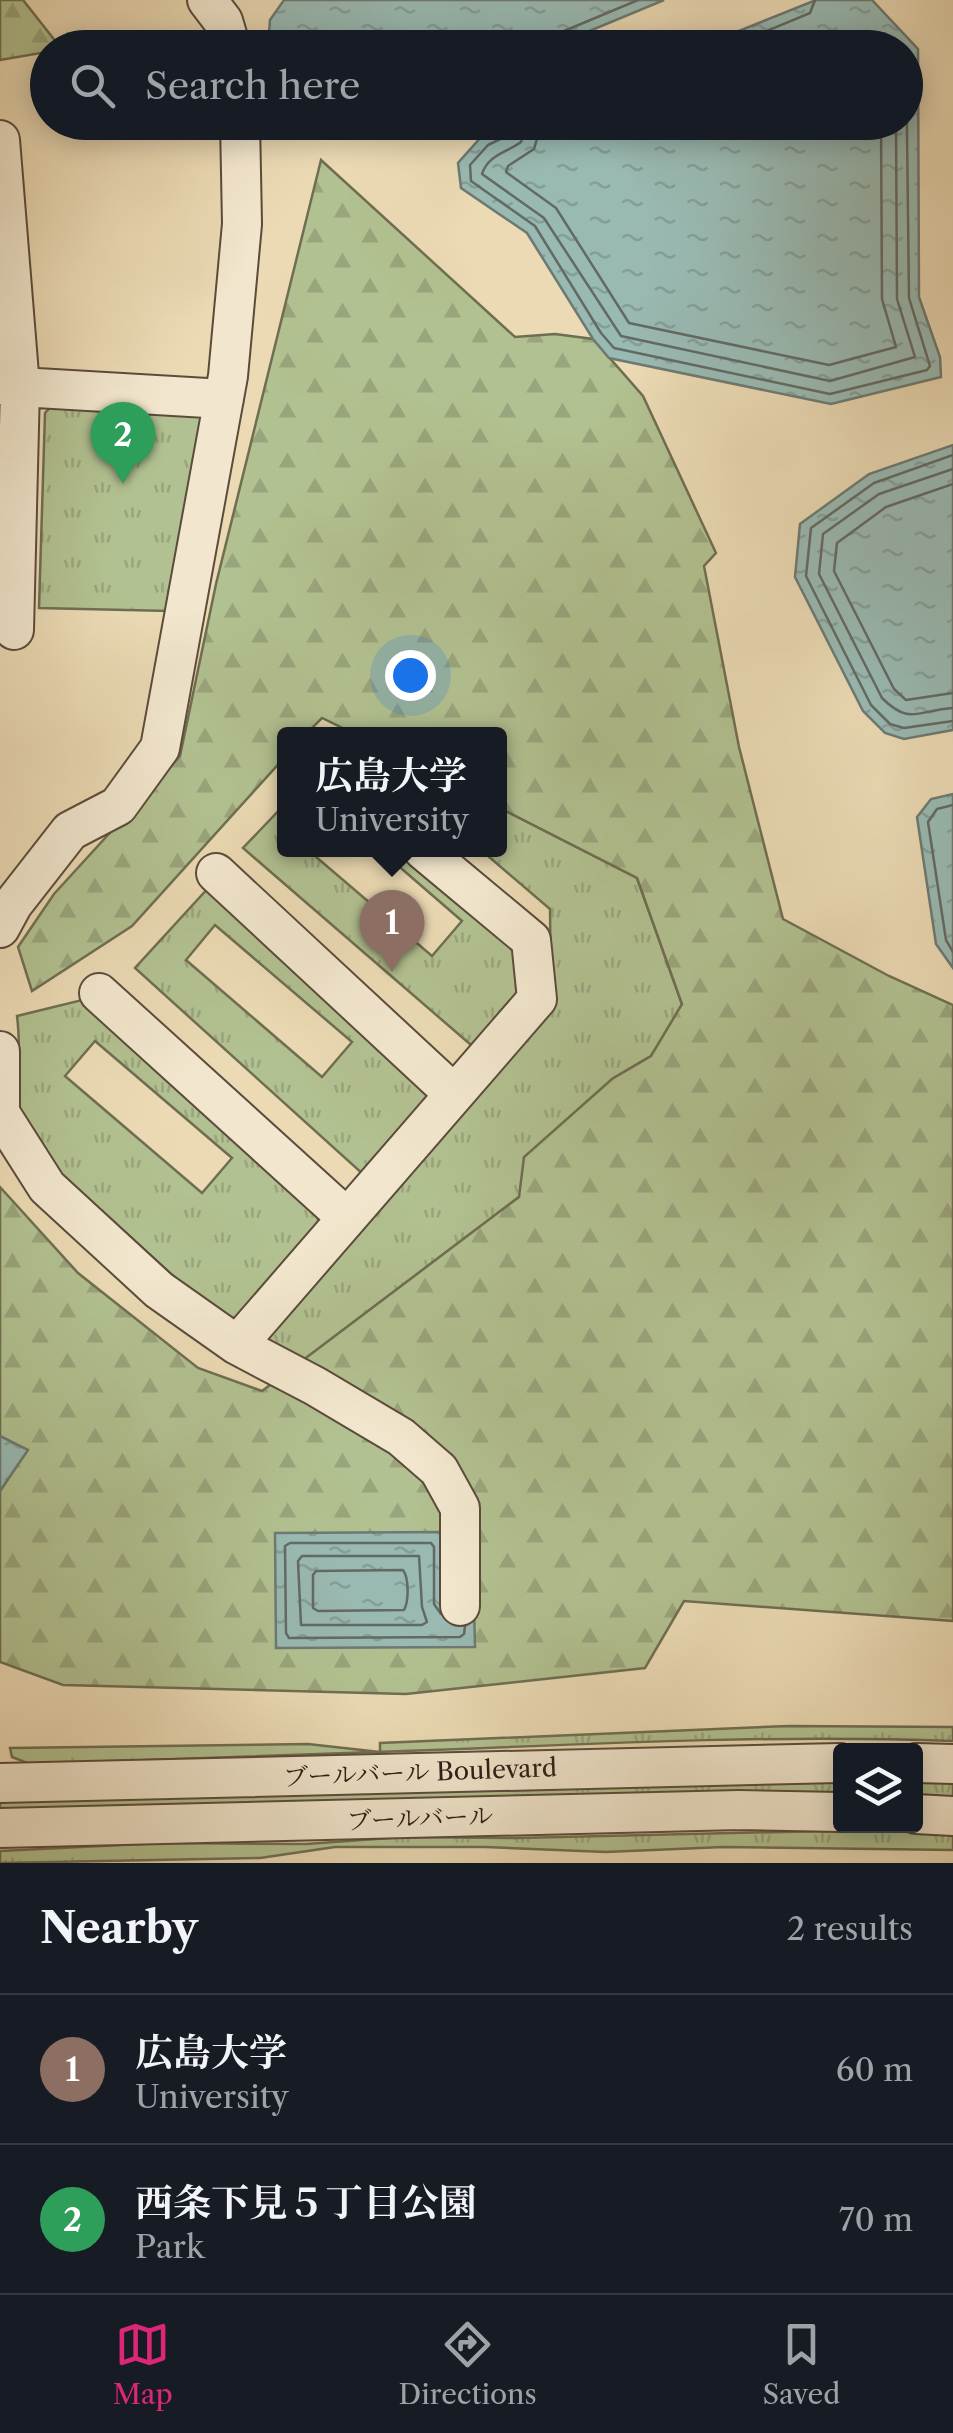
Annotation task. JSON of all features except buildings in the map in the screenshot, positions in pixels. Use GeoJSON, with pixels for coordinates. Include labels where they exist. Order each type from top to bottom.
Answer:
{"type":"FeatureCollection","features":[{"type":"Feature","properties":{"kind":"street"},"geometry":{"type":"LineString","coordinates":[[207,0],[226,30]]}},
{"type":"Feature","properties":{"kind":"street"},"geometry":{"type":"LineString","coordinates":[[0,140],[14,630]]}},
{"type":"Feature","properties":{"kind":"street"},"geometry":{"type":"LineString","coordinates":[[0,928],[13,904],[70,831],[118,806],[160,748],[224,398],[242,224],[240,140]]}},
{"type":"Feature","properties":{"kind":"street"},"geometry":{"type":"LineString","coordinates":[[10,386],[224,398]]}},
{"type":"Feature","properties":{"kind":"street"},"geometry":{"type":"LineString","coordinates":[[237,1345],[537,999],[531,940],[432,857]]}},
{"type":"Feature","properties":{"kind":"street"},"geometry":{"type":"LineString","coordinates":[[216,873],[454,1094]]}},
{"type":"Feature","properties":{"kind":"street"},"geometry":{"type":"LineString","coordinates":[[99,993],[347,1218]]}},
{"type":"Feature","properties":{"kind":"street"},"geometry":{"type":"LineString","coordinates":[[0,1051],[0,1113],[48,1187],[159,1290],[237,1345],[401,1436],[439,1470],[460,1508],[460,1606]]}},
{"type":"Feature","properties":{"kind":"street","name":"ブールバール Boulevard"},"geometry":{"type":"LineString","coordinates":[[0,1783],[833,1762]]}},
{"type":"Feature","properties":{"kind":"street"},"geometry":{"type":"LineString","coordinates":[[923,1763],[953,1764]]}},
{"type":"Feature","properties":{"kind":"street","name":"ブールバール"},"geometry":{"type":"LineString","coordinates":[[0,1828],[739,1810],[833,1812]]}},
{"type":"Feature","properties":{"kind":"street"},"geometry":{"type":"LineString","coordinates":[[923,1814],[953,1816]]}},
{"type":"Feature","properties":{"kind":"green space"},"geometry":{"type":"Polygon","coordinates":[[[0,0],[23,0],[47,30],[30,30],[30,55],[0,60],[0,0]]]}},
{"type":"Feature","properties":{"kind":"green space"},"geometry":{"type":"Polygon","coordinates":[[[321,160],[515,337],[555,334],[593,339],[643,396],[716,553],[704,566],[739,747],[783,919],[889,976],[953,1005],[953,1621],[684,1601],[645,1668],[406,1694],[63,1685],[0,1662],[0,1491],[27,1450],[0,1436],[0,1187],[78,1273],[198,1368],[262,1391],[519,1197],[524,1157],[612,1079],[651,1056],[682,1004],[637,878],[507,812],[507,727],[341,727],[322,718],[313,727],[277,727],[277,766],[132,926],[32,991],[18,947],[54,894],[180,756],[216,584],[321,160]]]}},
{"type":"Feature","properties":{"kind":"green space"},"geometry":{"type":"Polygon","coordinates":[[[62,395],[218,408],[170,611],[39,608],[45,413],[62,395]]]}},
{"type":"Feature","properties":{"kind":"green space"},"geometry":{"type":"Polygon","coordinates":[[[277,812],[277,857],[316,857],[432,956],[462,921],[388,857],[411,857],[519,954],[520,992],[471,1045],[243,848],[277,812]]]}},
{"type":"Feature","properties":{"kind":"green space"},"geometry":{"type":"Polygon","coordinates":[[[507,812],[637,878],[683,1007],[651,1056],[612,1079],[519,1197],[296,1366],[268,1357],[266,1337],[551,1009],[550,909],[489,857],[507,857],[507,812]]]}},
{"type":"Feature","properties":{"kind":"green space"},"geometry":{"type":"Polygon","coordinates":[[[211,885],[425,1082],[427,1102],[365,1176],[135,968],[211,885]],[[215,925],[186,960],[322,1077],[352,1042],[215,925]]]}},
{"type":"Feature","properties":{"kind":"green space"},"geometry":{"type":"Polygon","coordinates":[[[86,999],[317,1210],[319,1229],[242,1319],[216,1315],[42,1156],[30,1136],[19,1103],[17,1016],[86,999]],[[95,1041],[65,1076],[202,1193],[232,1158],[95,1041]]]}},
{"type":"Feature","properties":{"kind":"green space"},"geometry":{"type":"Polygon","coordinates":[[[789,1726],[953,1727],[953,1741],[707,1740],[380,1752],[380,1743],[789,1726]]]}},
{"type":"Feature","properties":{"kind":"green space"},"geometry":{"type":"Polygon","coordinates":[[[308,1744],[379,1752],[30,1764],[12,1757],[10,1748],[308,1744]]]}},
{"type":"Feature","properties":{"kind":"green space"},"geometry":{"type":"Polygon","coordinates":[[[923,1778],[953,1779],[953,1798],[923,1797],[923,1778]]]}},
{"type":"Feature","properties":{"kind":"green space"},"geometry":{"type":"Polygon","coordinates":[[[833,1779],[833,1795],[0,1813],[0,1799],[833,1779]]]}},
{"type":"Feature","properties":{"kind":"green space"},"geometry":{"type":"Polygon","coordinates":[[[923,1832],[953,1833],[953,1850],[723,1847],[606,1852],[335,1847],[260,1858],[0,1863],[0,1851],[162,1843],[306,1844],[404,1837],[923,1832]]]}},
{"type":"Feature","properties":{"kind":"water"},"geometry":{"type":"Polygon","coordinates":[[[284,0],[664,0],[592,30],[269,30],[270,20],[284,0]]]}},
{"type":"Feature","properties":{"kind":"water"},"geometry":{"type":"Polygon","coordinates":[[[816,0],[872,0],[900,30],[741,30],[816,0]]]}},
{"type":"Feature","properties":{"kind":"water"},"geometry":{"type":"Polygon","coordinates":[[[478,140],[918,140],[919,297],[940,357],[941,377],[831,404],[609,358],[527,233],[461,188],[458,163],[478,140]]]}},
{"type":"Feature","properties":{"kind":"water"},"geometry":{"type":"Polygon","coordinates":[[[953,445],[953,730],[904,739],[885,733],[863,711],[795,577],[800,524],[869,474],[953,445]]]}},
{"type":"Feature","properties":{"kind":"water"},"geometry":{"type":"Polygon","coordinates":[[[953,794],[953,968],[936,944],[917,817],[931,799],[953,794]]]}},
{"type":"Feature","properties":{"kind":"water"},"geometry":{"type":"Polygon","coordinates":[[[0,1436],[28,1450],[0,1491],[0,1436]]]}},
{"type":"Feature","properties":{"kind":"water"},"geometry":{"type":"Polygon","coordinates":[[[444,1532],[474,1606],[475,1647],[276,1648],[275,1533],[444,1532]]]}},
{"type":"Feature","properties":{"kind":"place","name":"西条下見５丁目公園"},"geometry":{"type":"Point","coordinates":[123,484]}},
{"type":"Feature","properties":{"kind":"place","name":"広島大学"},"geometry":{"type":"Point","coordinates":[392,972]}}]}
